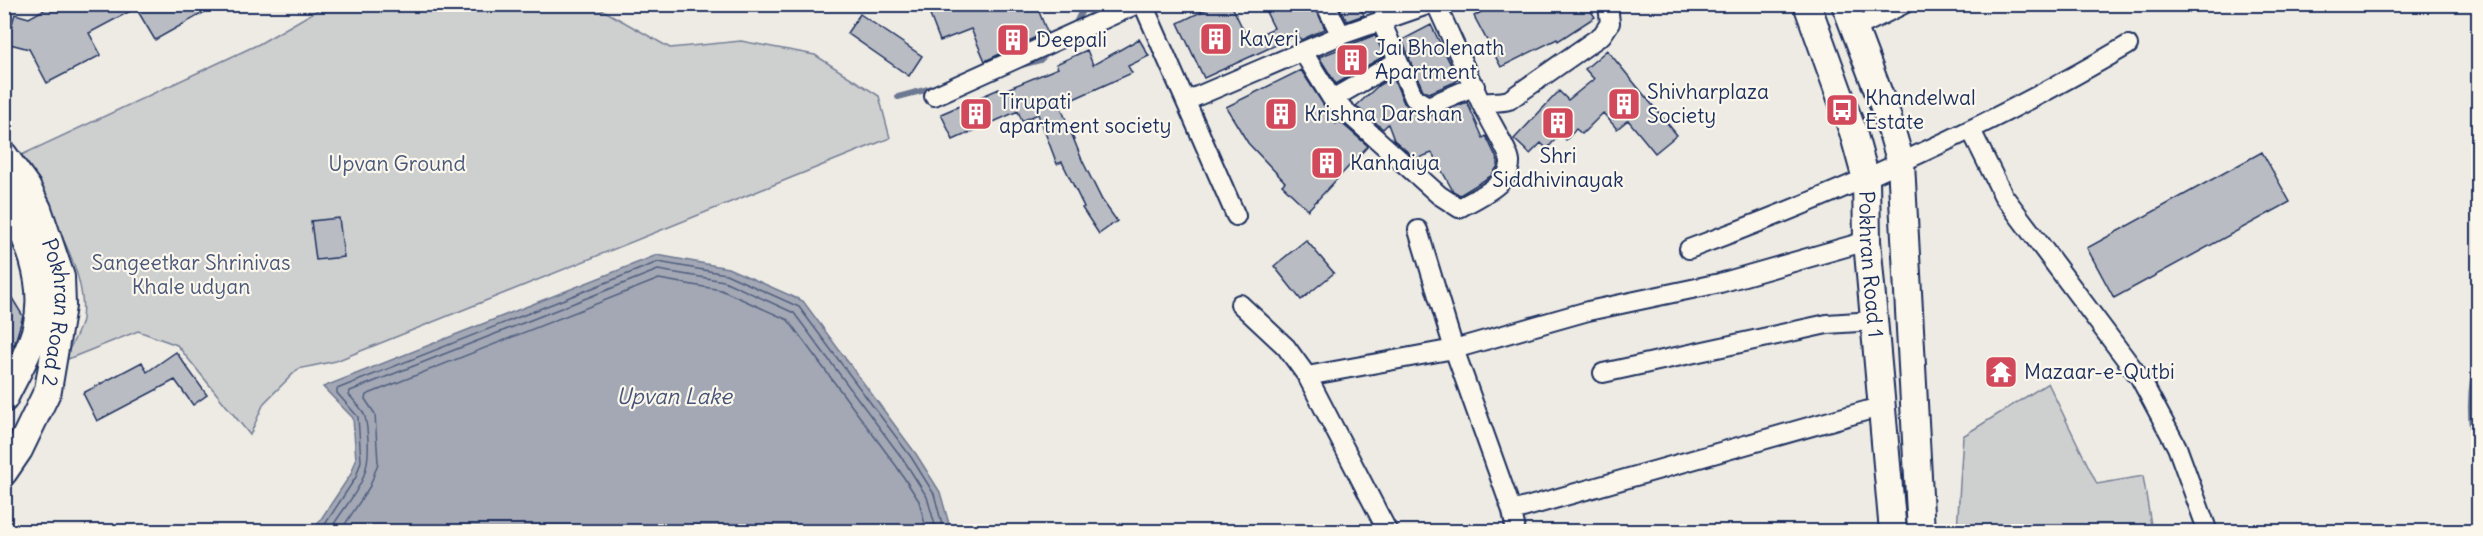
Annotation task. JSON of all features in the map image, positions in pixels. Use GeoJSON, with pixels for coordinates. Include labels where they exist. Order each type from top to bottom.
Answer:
{"type":"FeatureCollection","features":[{"type":"Feature","properties":{"kind":"main road","name":"Pokhran Road 1"},"geometry":{"type":"LineString","coordinates":[[1807,4],[1853,132],[1866,179],[1867,241],[1893,531]]}},
{"type":"Feature","properties":{"kind":"main road","name":"Pokhran Road 1"},"geometry":{"type":"LineString","coordinates":[[1845,4],[1887,115],[1901,163],[1921,531]]}},
{"type":"Feature","properties":{"kind":"main road","name":"Pokhran Road 2"},"geometry":{"type":"LineString","coordinates":[[4,155],[27,187],[38,209],[61,277],[62,306],[48,390],[19,450],[4,472]]}},
{"type":"Feature","properties":{"kind":"main road","name":"Pokhran Road 2"},"geometry":{"type":"LineString","coordinates":[[4,399],[36,329],[41,302],[35,264],[17,219],[5,197]]}},
{"type":"Feature","properties":{"kind":"street"},"geometry":{"type":"LineString","coordinates":[[934,96],[1137,4]]}},
{"type":"Feature","properties":{"kind":"street"},"geometry":{"type":"LineString","coordinates":[[1143,4],[1236,216]]}},
{"type":"Feature","properties":{"kind":"street"},"geometry":{"type":"LineString","coordinates":[[1325,4],[1341,35]]}},
{"type":"Feature","properties":{"kind":"street"},"geometry":{"type":"LineString","coordinates":[[1186,101],[1341,35],[1430,4]]}},
{"type":"Feature","properties":{"kind":"street"},"geometry":{"type":"LineString","coordinates":[[1303,52],[1332,99],[1439,195],[1459,208],[1493,189],[1508,173],[1510,161],[1436,4]]}},
{"type":"Feature","properties":{"kind":"street"},"geometry":{"type":"LineString","coordinates":[[1381,21],[1414,98],[1428,106],[1478,94],[1509,100],[1602,35],[1610,23],[1608,4]]}},
{"type":"Feature","properties":{"kind":"street"},"geometry":{"type":"LineString","coordinates":[[1854,28],[1904,4]]}},
{"type":"Feature","properties":{"kind":"street"},"geometry":{"type":"LineString","coordinates":[[1689,249],[1780,216],[1901,163],[1971,130],[2128,45]]}},
{"type":"Feature","properties":{"kind":"street"},"geometry":{"type":"LineString","coordinates":[[1332,99],[1398,61]]}},
{"type":"Feature","properties":{"kind":"street"},"geometry":{"type":"LineString","coordinates":[[1971,130],[2003,195],[2140,378],[2177,447],[2208,531]]}},
{"type":"Feature","properties":{"kind":"street"},"geometry":{"type":"LineString","coordinates":[[1418,230],[1454,349],[1512,511],[1514,531]]}},
{"type":"Feature","properties":{"kind":"street"},"geometry":{"type":"LineString","coordinates":[[1307,376],[1454,349],[1588,311],[1720,283],[1867,241]]}},
{"type":"Feature","properties":{"kind":"street"},"geometry":{"type":"LineString","coordinates":[[1240,304],[1286,347],[1307,376],[1388,531]]}},
{"type":"Feature","properties":{"kind":"street"},"geometry":{"type":"LineString","coordinates":[[1603,373],[1827,324],[1874,321]]}},
{"type":"Feature","properties":{"kind":"street"},"geometry":{"type":"LineString","coordinates":[[1512,511],[1882,406]]}},
{"type":"Feature","properties":{"kind":"green space","name":"Upvan Ground"},"geometry":{"type":"Polygon","coordinates":[[[328,4],[594,5],[670,48],[741,41],[815,55],[879,96],[890,138],[336,361],[298,369],[264,403],[250,435],[177,345],[138,331],[63,361],[77,335],[82,319],[82,299],[78,278],[61,235],[17,157],[259,44],[328,4]]]}},
{"type":"Feature","properties":{"kind":"green space"},"geometry":{"type":"Polygon","coordinates":[[[2048,383],[2097,484],[2143,476],[2152,531],[1957,531],[1963,436],[2048,383]]]}},
{"type":"Feature","properties":{"kind":"water","name":"Upvan Lake"},"geometry":{"type":"Polygon","coordinates":[[[657,255],[728,268],[803,301],[916,454],[940,492],[951,531],[313,531],[351,474],[356,460],[353,418],[323,387],[657,255]]]}},
{"type":"Feature","properties":{"kind":"building"},"geometry":{"type":"Polygon","coordinates":[[[54,4],[219,4],[155,40],[136,8],[89,33],[101,55],[47,83],[29,49],[6,43],[15,14],[29,18],[54,4]]]}},
{"type":"Feature","properties":{"kind":"building"},"geometry":{"type":"Polygon","coordinates":[[[943,4],[1036,4],[1047,32],[985,61],[971,29],[940,41],[928,10],[943,4]]]}},
{"type":"Feature","properties":{"kind":"building","name":"Kaveri"},"geometry":{"type":"Polygon","coordinates":[[[1217,4],[1231,4],[1248,40],[1274,28],[1262,4],[1314,4],[1325,29],[1301,40],[1298,35],[1204,78],[1178,23],[1217,4]]]}},
{"type":"Feature","properties":{"kind":"building"},"geometry":{"type":"Polygon","coordinates":[[[1350,4],[1358,4],[1364,15],[1347,21],[1340,9],[1350,4]]]}},
{"type":"Feature","properties":{"kind":"building"},"geometry":{"type":"Polygon","coordinates":[[[1495,4],[1586,4],[1595,17],[1558,41],[1557,39],[1501,67],[1474,16],[1495,4]]]}},
{"type":"Feature","properties":{"kind":"building"},"geometry":{"type":"Polygon","coordinates":[[[860,14],[922,56],[909,76],[847,33],[860,14]]]}},
{"type":"Feature","properties":{"kind":"building"},"geometry":{"type":"Polygon","coordinates":[[[1431,25],[1458,79],[1429,93],[1423,90],[1409,58],[1417,50],[1408,54],[1402,40],[1431,25]]]}},
{"type":"Feature","properties":{"kind":"building","name":"Jai Bholenath Apartment"},"geometry":{"type":"Polygon","coordinates":[[[1375,35],[1384,56],[1336,84],[1319,57],[1375,35]]]}},
{"type":"Feature","properties":{"kind":"building"},"geometry":{"type":"Polygon","coordinates":[[[1139,39],[1149,56],[1128,66],[1132,73],[1060,105],[1082,160],[1102,200],[1117,221],[1099,234],[1082,208],[1084,207],[1062,162],[1057,164],[1038,114],[1022,121],[1018,111],[953,140],[941,114],[999,89],[1000,92],[1058,68],[1056,64],[1087,50],[1093,65],[1139,39]]]}},
{"type":"Feature","properties":{"kind":"building"},"geometry":{"type":"Polygon","coordinates":[[[1607,50],[1677,135],[1655,153],[1628,120],[1617,129],[1603,113],[1582,134],[1576,129],[1566,140],[1560,134],[1547,149],[1541,143],[1530,154],[1514,139],[1559,91],[1568,100],[1594,79],[1585,69],[1607,50]]]}},
{"type":"Feature","properties":{"kind":"building","name":"Krishna Darshan"},"geometry":{"type":"Polygon","coordinates":[[[1301,70],[1336,124],[1339,121],[1368,146],[1308,210],[1282,185],[1285,182],[1248,143],[1226,107],[1301,70]]]}},
{"type":"Feature","properties":{"kind":"building"},"geometry":{"type":"Polygon","coordinates":[[[1393,77],[1404,103],[1423,116],[1432,116],[1467,102],[1483,138],[1486,136],[1498,161],[1498,166],[1491,176],[1460,195],[1453,191],[1432,153],[1416,159],[1394,140],[1388,124],[1383,129],[1356,106],[1379,85],[1393,77]]]}},
{"type":"Feature","properties":{"kind":"building"},"geometry":{"type":"Polygon","coordinates":[[[2262,152],[2290,202],[2114,298],[2087,248],[2262,152]]]}},
{"type":"Feature","properties":{"kind":"building"},"geometry":{"type":"Polygon","coordinates":[[[339,218],[344,257],[316,260],[311,221],[339,218]]]}},
{"type":"Feature","properties":{"kind":"building"},"geometry":{"type":"Polygon","coordinates":[[[1306,240],[1334,273],[1301,300],[1274,266],[1306,240]]]}},
{"type":"Feature","properties":{"kind":"building"},"geometry":{"type":"Polygon","coordinates":[[[4,285],[23,316],[14,346],[4,330],[4,285]]]}},
{"type":"Feature","properties":{"kind":"building"},"geometry":{"type":"Polygon","coordinates":[[[176,352],[207,395],[193,405],[175,380],[97,421],[83,393],[142,362],[147,372],[176,352]]]}},
{"type":"Feature","properties":{"kind":"waterway"},"geometry":{"type":"LineString","coordinates":[[1073,29],[1085,4]]}},
{"type":"Feature","properties":{"kind":"waterway"},"geometry":{"type":"LineString","coordinates":[[1021,65],[1040,60],[1051,50]]}},
{"type":"Feature","properties":{"kind":"waterway"},"geometry":{"type":"LineString","coordinates":[[898,97],[936,87]]}},
{"type":"Feature","properties":{"kind":"waterway"},"geometry":{"type":"LineString","coordinates":[[2478,360],[2471,406],[2471,418],[2478,451]]}},
{"type":"Feature","properties":{"kind":"place","name":"Kaveri"},"geometry":{"type":"Point","coordinates":[1216,39]}},
{"type":"Feature","properties":{"kind":"place","name":"Deepali"},"geometry":{"type":"Point","coordinates":[1013,40]}},
{"type":"Feature","properties":{"kind":"place","name":"Jai Bholenath Apartment"},"geometry":{"type":"Point","coordinates":[1352,60]}},
{"type":"Feature","properties":{"kind":"place","name":"Shivharplaza Society"},"geometry":{"type":"Point","coordinates":[1624,104]}},
{"type":"Feature","properties":{"kind":"place","name":"Khandelwal Estate"},"geometry":{"type":"Point","coordinates":[1842,110]}},
{"type":"Feature","properties":{"kind":"place","name":"Tirupati apartment society"},"geometry":{"type":"Point","coordinates":[976,114]}},
{"type":"Feature","properties":{"kind":"place","name":"Krishna Darshan"},"geometry":{"type":"Point","coordinates":[1281,114]}},
{"type":"Feature","properties":{"kind":"place","name":"Shri Siddhivinayak"},"geometry":{"type":"Point","coordinates":[1558,123]}},
{"type":"Feature","properties":{"kind":"place","name":"Kanhaiya"},"geometry":{"type":"Point","coordinates":[1327,163]}},
{"type":"Feature","properties":{"kind":"place","name":"Mazaar-e-Qutbi"},"geometry":{"type":"Point","coordinates":[2001,372]}},
{"type":"Feature","properties":{"kind":"park label","name":"Sangeetkar Shrinivas Khale udyan"},"geometry":{"type":"Point","coordinates":[191,275]}}]}
